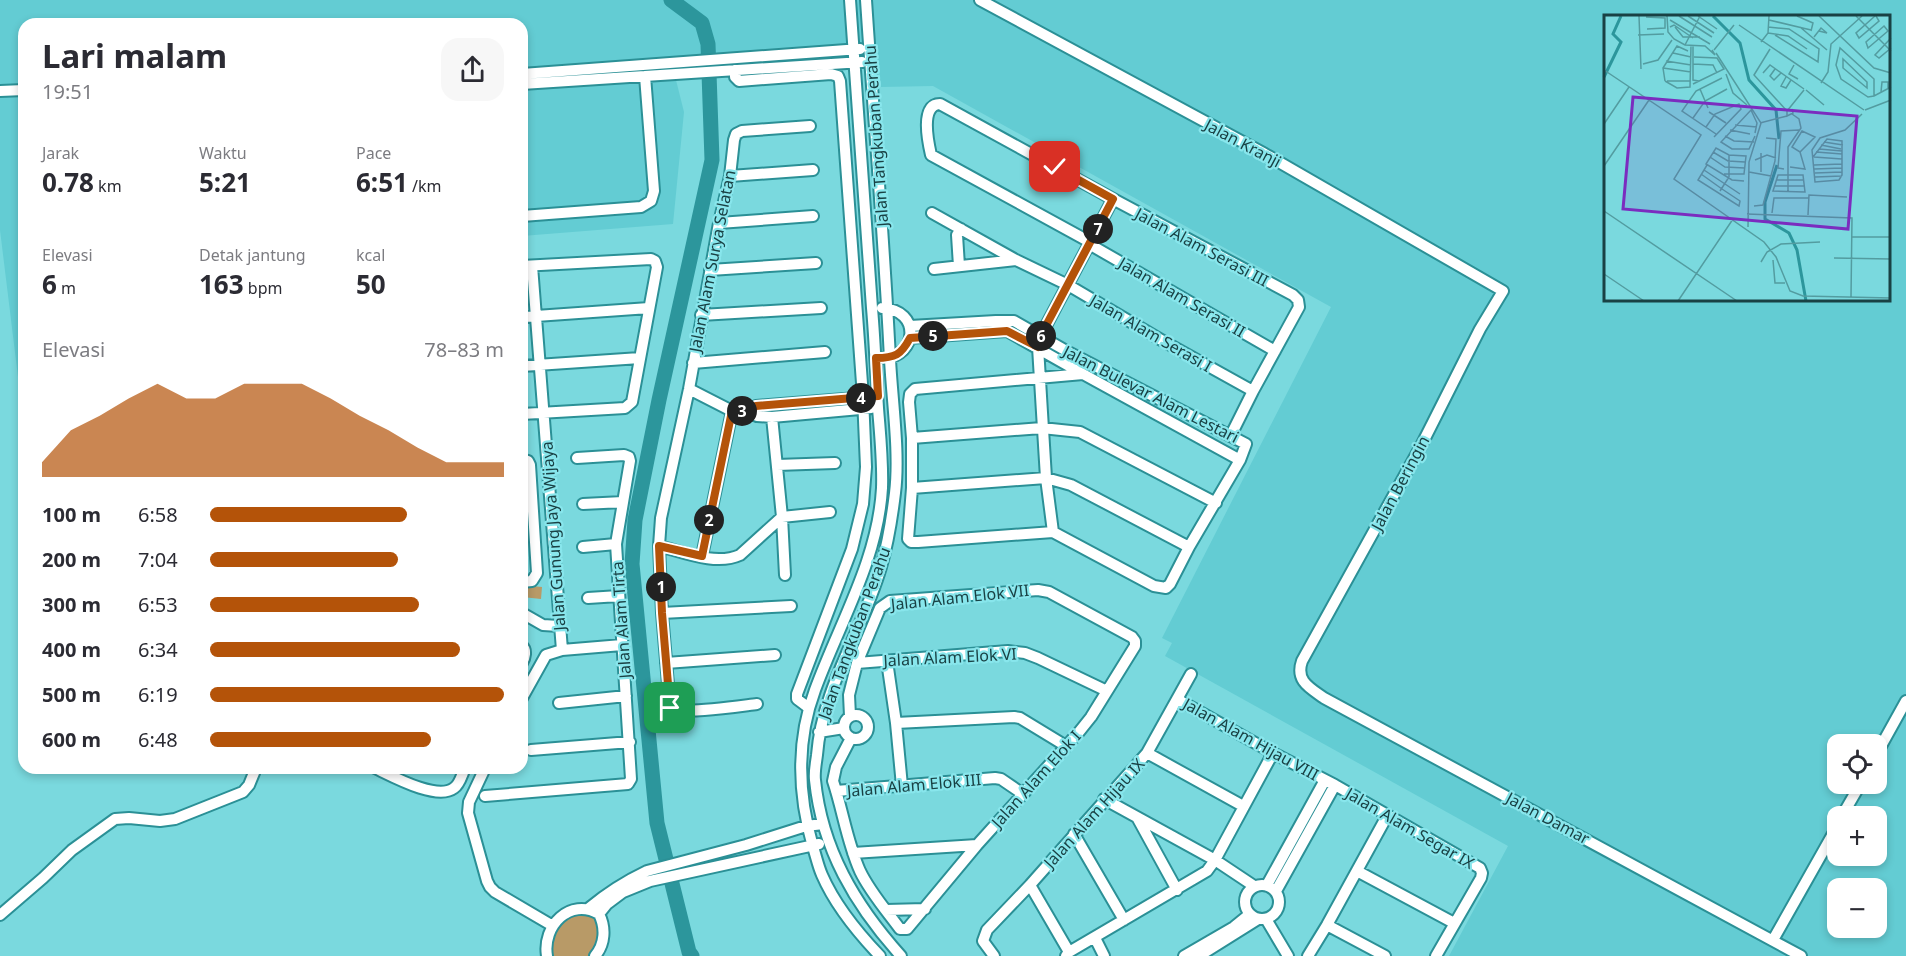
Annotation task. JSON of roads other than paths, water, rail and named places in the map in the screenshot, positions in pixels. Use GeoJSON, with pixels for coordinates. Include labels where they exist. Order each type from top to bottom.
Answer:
{"type":"FeatureCollection","features":[{"type":"Feature","properties":{"kind":"street","name":"Jalan Tangkuban Perahu"},"geometry":{"type":"LineString","coordinates":[[850,0],[876,358],[882,489],[868,555],[845,620],[809,708],[803,732],[801,792],[806,826],[821,875],[855,928],[880,956]]}},
{"type":"Feature","properties":{"kind":"street","name":"Jalan Tangkuban Perahu"},"geometry":{"type":"LineString","coordinates":[[866,0],[888,309],[896,491],[881,568],[833,688],[819,732],[815,778],[828,842],[858,903],[879,932],[901,956]]}},
{"type":"Feature","properties":{"kind":"street","name":"Jalan Kranji"},"geometry":{"type":"LineString","coordinates":[[980,0],[1265,154],[1503,291]]}},
{"type":"Feature","properties":{"kind":"street"},"geometry":{"type":"LineString","coordinates":[[728,67],[869,49]]}},
{"type":"Feature","properties":{"kind":"street"},"geometry":{"type":"LineString","coordinates":[[528,74],[871,61]]}},
{"type":"Feature","properties":{"kind":"street"},"geometry":{"type":"LineString","coordinates":[[528,84],[645,76],[696,67]]}},
{"type":"Feature","properties":{"kind":"street"},"geometry":{"type":"LineString","coordinates":[[728,67],[739,81],[831,74],[838,76],[848,173],[866,467],[863,504],[852,549],[797,694],[798,699],[809,708]]}},
{"type":"Feature","properties":{"kind":"street"},"geometry":{"type":"LineString","coordinates":[[528,216],[641,207],[651,201],[654,191],[645,76]]}},
{"type":"Feature","properties":{"kind":"street"},"geometry":{"type":"LineString","coordinates":[[0,91],[18,90]]}},
{"type":"Feature","properties":{"kind":"street","name":"Jalan Alam Serasi II"},"geometry":{"type":"LineString","coordinates":[[940,104],[935,104],[927,114],[931,155],[1090,243],[1275,351]]}},
{"type":"Feature","properties":{"kind":"street","name":"Jalan Alam Serasi III"},"geometry":{"type":"LineString","coordinates":[[940,104],[1293,295],[1298,300],[1299,308],[1231,435]]}},
{"type":"Feature","properties":{"kind":"street","name":"Jalan Alam Surya Selatan"},"geometry":{"type":"LineString","coordinates":[[757,704],[674,710],[669,706],[659,546],[661,518],[689,389],[736,134],[742,131],[810,126]]}},
{"type":"Feature","properties":{"kind":"street"},"geometry":{"type":"LineString","coordinates":[[848,173],[862,158]]}},
{"type":"Feature","properties":{"kind":"street"},"geometry":{"type":"LineString","coordinates":[[730,176],[813,170]]}},
{"type":"Feature","properties":{"kind":"street"},"geometry":{"type":"LineString","coordinates":[[848,173],[864,184]]}},
{"type":"Feature","properties":{"kind":"street"},"geometry":{"type":"LineString","coordinates":[[1053,532],[1042,428],[1039,342],[1113,199]]}},
{"type":"Feature","properties":{"kind":"street","name":"Jalan Alam Serasi I"},"geometry":{"type":"LineString","coordinates":[[932,213],[1016,260],[1068,285],[1253,391]]}},
{"type":"Feature","properties":{"kind":"street"},"geometry":{"type":"LineString","coordinates":[[719,223],[813,216]]}},
{"type":"Feature","properties":{"kind":"street"},"geometry":{"type":"LineString","coordinates":[[959,266],[957,235],[961,229]]}},
{"type":"Feature","properties":{"kind":"street"},"geometry":{"type":"LineString","coordinates":[[528,266],[651,259],[655,261],[657,267],[632,402],[629,406],[528,414]]}},
{"type":"Feature","properties":{"kind":"street"},"geometry":{"type":"LineString","coordinates":[[934,269],[1016,260]]}},
{"type":"Feature","properties":{"kind":"street"},"geometry":{"type":"LineString","coordinates":[[710,270],[816,263]]}},
{"type":"Feature","properties":{"kind":"street","name":"Jalan Gunung Jaya Wijaya"},"geometry":{"type":"LineString","coordinates":[[528,272],[536,316],[562,650],[546,655],[528,687]]}},
{"type":"Feature","properties":{"kind":"street","name":"Jalan Beringin"},"geometry":{"type":"LineString","coordinates":[[1300,674],[1302,661],[1421,446],[1480,329],[1503,291]]}},
{"type":"Feature","properties":{"kind":"street"},"geometry":{"type":"LineString","coordinates":[[528,317],[649,308]]}},
{"type":"Feature","properties":{"kind":"street"},"geometry":{"type":"LineString","coordinates":[[701,315],[821,308]]}},
{"type":"Feature","properties":{"kind":"street"},"geometry":{"type":"LineString","coordinates":[[872,308],[888,309],[904,316],[914,332],[897,356],[876,358]]}},
{"type":"Feature","properties":{"kind":"street","name":"Jalan Bulevar Alam Lestari"},"geometry":{"type":"LineString","coordinates":[[914,332],[1007,331],[1039,342],[1231,435],[1246,444],[1240,460],[1083,374],[1039,342]]}},
{"type":"Feature","properties":{"kind":"street"},"geometry":{"type":"LineString","coordinates":[[693,363],[825,352]]}},
{"type":"Feature","properties":{"kind":"street"},"geometry":{"type":"LineString","coordinates":[[528,366],[640,358]]}},
{"type":"Feature","properties":{"kind":"street"},"geometry":{"type":"LineString","coordinates":[[1083,374],[915,389],[910,394],[912,488],[908,539],[911,542],[918,542],[1053,532],[1154,586],[1166,588],[1240,460]]}},
{"type":"Feature","properties":{"kind":"street"},"geometry":{"type":"LineString","coordinates":[[689,389],[732,411],[748,412],[757,416],[772,417],[826,406]]}},
{"type":"Feature","properties":{"kind":"street"},"geometry":{"type":"LineString","coordinates":[[748,412],[756,406],[826,406],[863,403],[878,396]]}},
{"type":"Feature","properties":{"kind":"street"},"geometry":{"type":"LineString","coordinates":[[863,403],[878,408]]}},
{"type":"Feature","properties":{"kind":"street"},"geometry":{"type":"LineString","coordinates":[[702,556],[732,411]]}},
{"type":"Feature","properties":{"kind":"street"},"geometry":{"type":"LineString","coordinates":[[772,417],[785,575]]}},
{"type":"Feature","properties":{"kind":"street"},"geometry":{"type":"LineString","coordinates":[[912,438],[1042,428],[1080,432],[1216,502]]}},
{"type":"Feature","properties":{"kind":"street","name":"Jalan Alam Tirta"},"geometry":{"type":"LineString","coordinates":[[485,796],[628,784],[631,779],[616,544],[630,461],[629,457],[624,455],[577,458]]}},
{"type":"Feature","properties":{"kind":"street"},"geometry":{"type":"LineString","coordinates":[[528,463],[530,465],[528,488]]}},
{"type":"Feature","properties":{"kind":"street"},"geometry":{"type":"LineString","coordinates":[[777,465],[835,463]]}},
{"type":"Feature","properties":{"kind":"street"},"geometry":{"type":"LineString","coordinates":[[912,488],[1046,478],[1071,485],[1189,546]]}},
{"type":"Feature","properties":{"kind":"street"},"geometry":{"type":"LineString","coordinates":[[583,504],[623,502]]}},
{"type":"Feature","properties":{"kind":"street"},"geometry":{"type":"LineString","coordinates":[[528,504],[535,538],[536,577],[528,581]]}},
{"type":"Feature","properties":{"kind":"street"},"geometry":{"type":"LineString","coordinates":[[659,546],[702,556],[733,558],[740,555],[782,517],[830,512]]}},
{"type":"Feature","properties":{"kind":"street"},"geometry":{"type":"LineString","coordinates":[[528,539],[535,538]]}},
{"type":"Feature","properties":{"kind":"street"},"geometry":{"type":"LineString","coordinates":[[583,547],[616,544]]}},
{"type":"Feature","properties":{"kind":"street"},"geometry":{"type":"LineString","coordinates":[[852,549],[868,555]]}},
{"type":"Feature","properties":{"kind":"street","name":"Jalan Alam Elok VII"},"geometry":{"type":"LineString","coordinates":[[857,663],[880,608],[890,601],[1038,590],[1049,592],[1132,637],[1135,641]]}},
{"type":"Feature","properties":{"kind":"street"},"geometry":{"type":"LineString","coordinates":[[588,598],[619,596]]}},
{"type":"Feature","properties":{"kind":"street"},"geometry":{"type":"LineString","coordinates":[[662,613],[791,606]]}},
{"type":"Feature","properties":{"kind":"street"},"geometry":{"type":"LineString","coordinates":[[528,616],[543,625],[559,626]]}},
{"type":"Feature","properties":{"kind":"street"},"geometry":{"type":"LineString","coordinates":[[845,620],[859,624]]}},
{"type":"Feature","properties":{"kind":"street","name":"Jalan Alam Elok I"},"geometry":{"type":"LineString","coordinates":[[886,910],[900,929],[904,930],[925,909],[977,845],[1091,717],[1135,646],[1135,641]]}},
{"type":"Feature","properties":{"kind":"street"},"geometry":{"type":"LineString","coordinates":[[562,650],[622,645]]}},
{"type":"Feature","properties":{"kind":"street","name":"Jalan Alam Elok VI"},"geometry":{"type":"LineString","coordinates":[[857,663],[1008,651],[1025,653],[1107,692]]}},
{"type":"Feature","properties":{"kind":"street"},"geometry":{"type":"LineString","coordinates":[[666,663],[775,655]]}},
{"type":"Feature","properties":{"kind":"street"},"geometry":{"type":"LineString","coordinates":[[887,661],[902,786]]}},
{"type":"Feature","properties":{"kind":"street"},"geometry":{"type":"LineString","coordinates":[[850,716],[849,695],[857,663]]}},
{"type":"Feature","properties":{"kind":"street","name":"Jalan Alam Hijau IX"},"geometry":{"type":"LineString","coordinates":[[994,956],[983,941],[987,930],[1147,753],[1191,674]]}},
{"type":"Feature","properties":{"kind":"street","name":"Jalan Damar"},"geometry":{"type":"LineString","coordinates":[[1300,674],[1304,683],[1324,698],[1802,956]]}},
{"type":"Feature","properties":{"kind":"street"},"geometry":{"type":"LineString","coordinates":[[559,703],[626,696]]}},
{"type":"Feature","properties":{"kind":"street","name":"Jalan Alam Hijau VIII"},"geometry":{"type":"LineString","coordinates":[[1177,699],[1330,782]]}},
{"type":"Feature","properties":{"kind":"street"},"geometry":{"type":"LineString","coordinates":[[1887,735],[1906,701]]}},
{"type":"Feature","properties":{"kind":"street"},"geometry":{"type":"LineString","coordinates":[[857,715],[867,723],[864,736],[858,739],[851,738],[843,728],[850,716],[857,715]]}},
{"type":"Feature","properties":{"kind":"street"},"geometry":{"type":"LineString","coordinates":[[896,723],[1014,717],[1066,746]]}},
{"type":"Feature","properties":{"kind":"street"},"geometry":{"type":"LineString","coordinates":[[819,732],[843,728]]}},
{"type":"Feature","properties":{"kind":"street"},"geometry":{"type":"LineString","coordinates":[[851,738],[833,774],[833,781],[844,826],[854,853],[867,882],[886,910],[925,909]]}},
{"type":"Feature","properties":{"kind":"street"},"geometry":{"type":"LineString","coordinates":[[531,750],[630,742]]}},
{"type":"Feature","properties":{"kind":"street"},"geometry":{"type":"LineString","coordinates":[[1147,753],[1243,806]]}},
{"type":"Feature","properties":{"kind":"street"},"geometry":{"type":"LineString","coordinates":[[1030,885],[1067,954],[1207,871],[1273,753]]}},
{"type":"Feature","properties":{"kind":"street"},"geometry":{"type":"LineString","coordinates":[[0,915],[72,850],[116,819],[160,821],[175,819],[243,792],[254,774]]}},
{"type":"Feature","properties":{"kind":"street"},"geometry":{"type":"LineString","coordinates":[[388,774],[418,788],[441,791],[450,791],[457,787],[462,774]]}},
{"type":"Feature","properties":{"kind":"street"},"geometry":{"type":"LineString","coordinates":[[482,774],[469,802],[468,813],[490,888],[553,926]]}},
{"type":"Feature","properties":{"kind":"street","name":"Jalan Alam Elok III"},"geometry":{"type":"LineString","coordinates":[[836,791],[1001,778],[1023,794]]}},
{"type":"Feature","properties":{"kind":"street"},"geometry":{"type":"LineString","coordinates":[[1271,888],[1330,782]]}},
{"type":"Feature","properties":{"kind":"street","name":"Jalan Alam Segar IX"},"geometry":{"type":"LineString","coordinates":[[1330,782],[1480,868],[1481,878],[1454,923]]}},
{"type":"Feature","properties":{"kind":"street"},"geometry":{"type":"LineString","coordinates":[[1104,799],[1215,860],[1254,886],[1271,888],[1279,897],[1280,904],[1272,916],[1258,917],[1234,927],[1184,956]]}},
{"type":"Feature","properties":{"kind":"street"},"geometry":{"type":"LineString","coordinates":[[1308,956],[1328,925],[1387,816]]}},
{"type":"Feature","properties":{"kind":"street"},"geometry":{"type":"LineString","coordinates":[[1138,819],[1177,890]]}},
{"type":"Feature","properties":{"kind":"street"},"geometry":{"type":"LineString","coordinates":[[689,867],[746,845],[806,826],[823,824]]}},
{"type":"Feature","properties":{"kind":"street"},"geometry":{"type":"LineString","coordinates":[[1074,834],[1124,920]]}},
{"type":"Feature","properties":{"kind":"street"},"geometry":{"type":"LineString","coordinates":[[589,908],[609,892],[648,876],[689,867],[751,859],[828,842]]}},
{"type":"Feature","properties":{"kind":"street"},"geometry":{"type":"LineString","coordinates":[[1773,940],[1827,844]]}},
{"type":"Feature","properties":{"kind":"street"},"geometry":{"type":"LineString","coordinates":[[746,845],[751,859]]}},
{"type":"Feature","properties":{"kind":"street"},"geometry":{"type":"LineString","coordinates":[[854,853],[977,845]]}},
{"type":"Feature","properties":{"kind":"street"},"geometry":{"type":"LineString","coordinates":[[1357,871],[1454,923],[1436,956]]}},
{"type":"Feature","properties":{"kind":"street"},"geometry":{"type":"LineString","coordinates":[[599,914],[622,892],[648,876]]}},
{"type":"Feature","properties":{"kind":"street"},"geometry":{"type":"LineString","coordinates":[[1254,886],[1245,896],[1246,909],[1258,917],[1288,956]]}},
{"type":"Feature","properties":{"kind":"street"},"geometry":{"type":"LineString","coordinates":[[547,956],[546,949],[553,926],[567,912],[577,908],[589,908],[599,914],[604,933],[597,953],[609,956]]}},
{"type":"Feature","properties":{"kind":"street"},"geometry":{"type":"LineString","coordinates":[[1199,956],[1258,917]]}},
{"type":"Feature","properties":{"kind":"street"},"geometry":{"type":"LineString","coordinates":[[1328,925],[1385,956]]}},
{"type":"Feature","properties":{"kind":"street"},"geometry":{"type":"LineString","coordinates":[[1095,938],[1104,956]]}},
{"type":"Feature","properties":{"kind":"waterway"},"geometry":{"type":"LineString","coordinates":[[671,0],[702,23],[708,44],[712,160],[635,520],[632,564],[657,823],[689,952],[692,956]]}}]}
